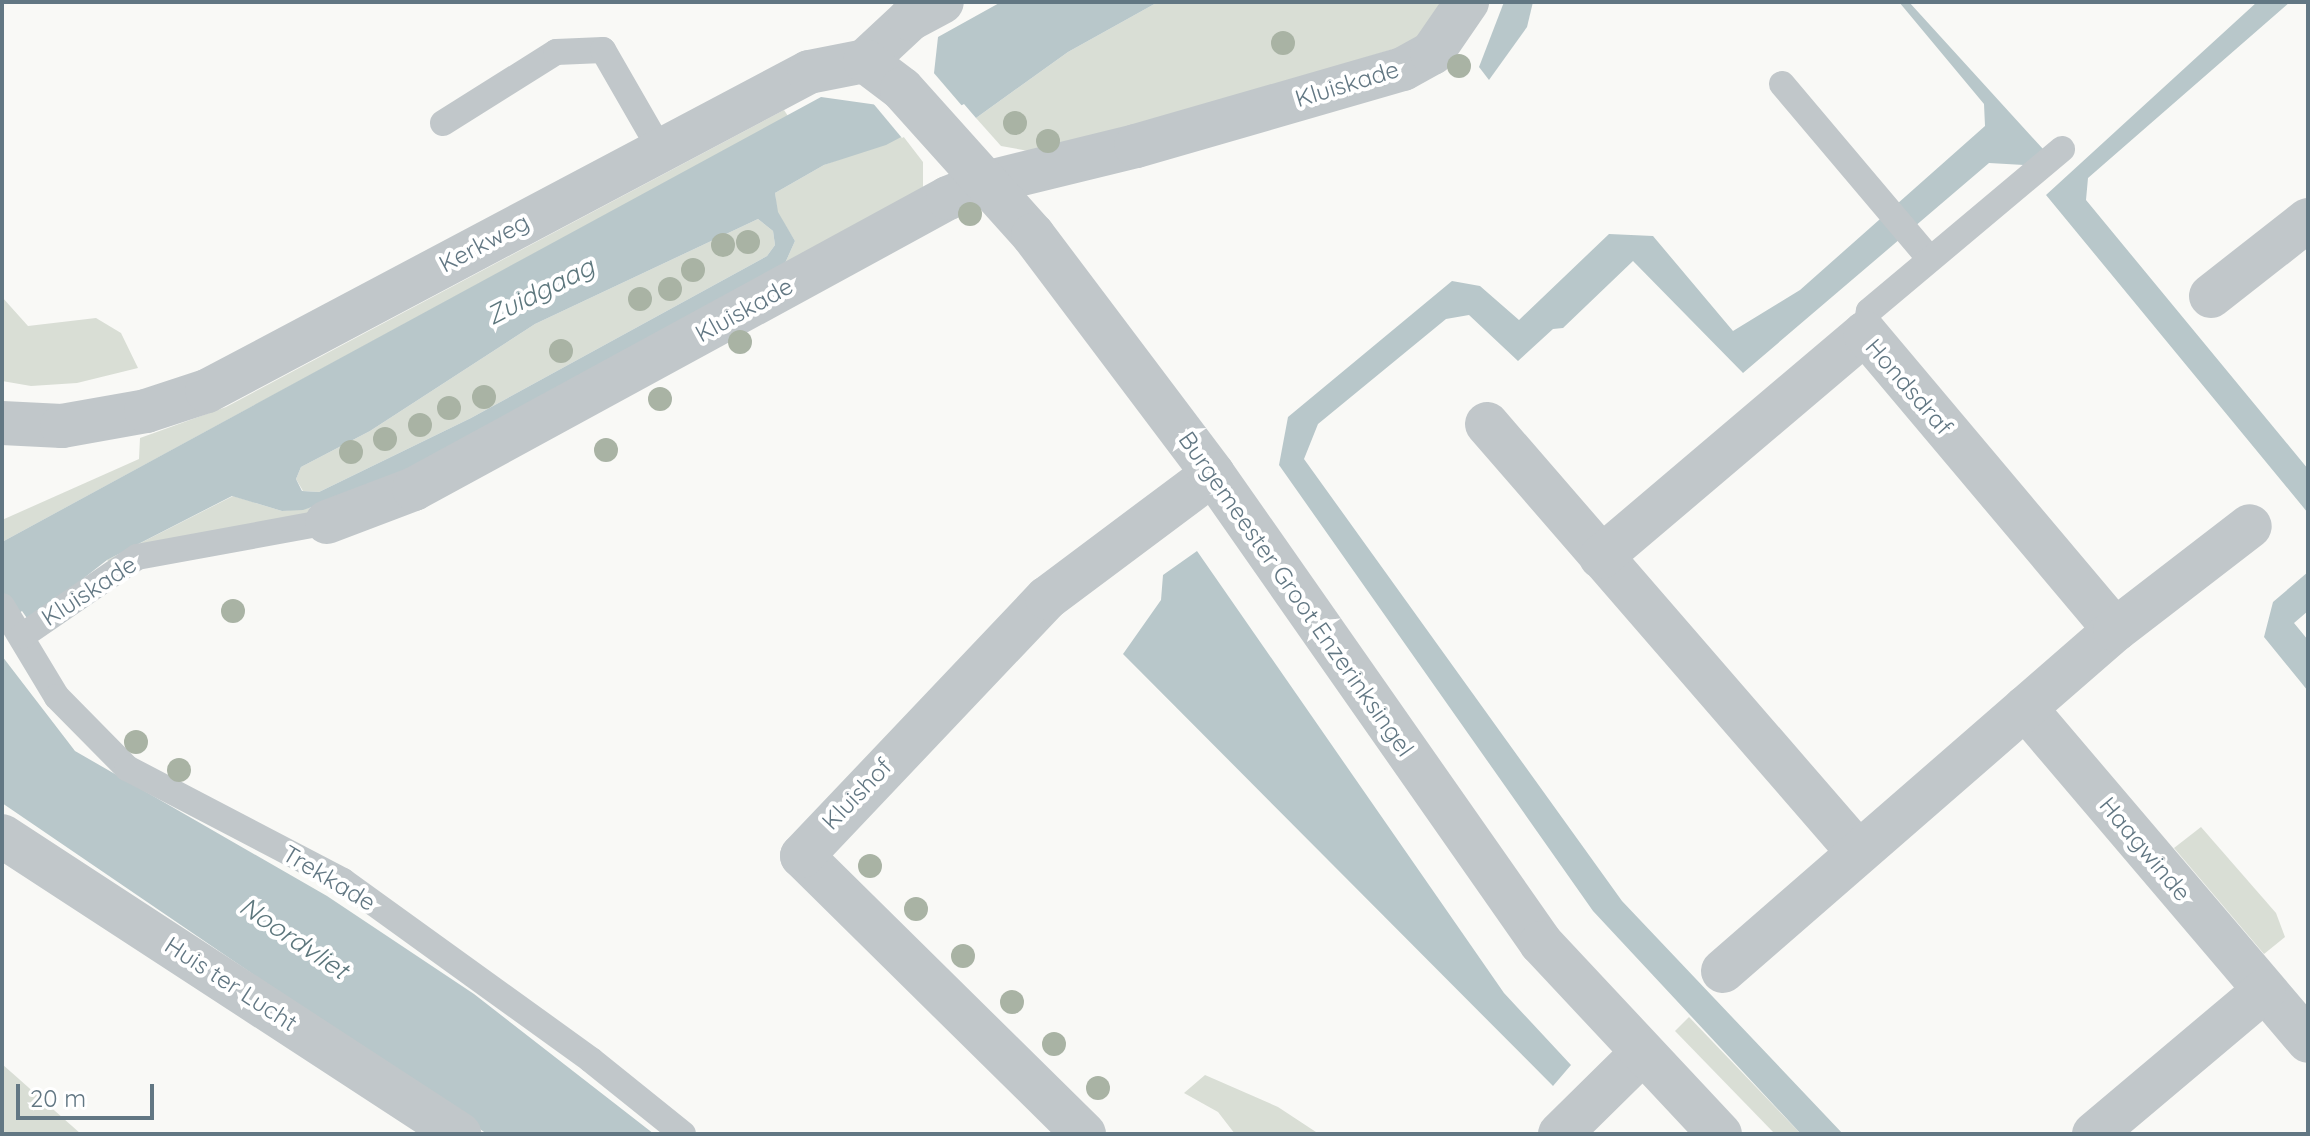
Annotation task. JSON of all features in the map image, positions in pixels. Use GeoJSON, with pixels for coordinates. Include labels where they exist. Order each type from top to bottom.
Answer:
{"type":"FeatureCollection","features":[{"type":"Feature","properties":{"kind":"street"},"geometry":{"type":"LineString","coordinates":[[865,61],[910,19],[942,2]]}},
{"type":"Feature","properties":{"kind":"street","name":"Kluiskade"},"geometry":{"type":"LineString","coordinates":[[327,522],[414,489],[948,198],[985,183],[1136,146],[1403,69],[1432,53],[1467,2]]}},
{"type":"Feature","properties":{"kind":"street","name":"Burgemeester Groot Enzerinksingel"},"geometry":{"type":"LineString","coordinates":[[865,61],[902,89],[1033,235],[1213,474],[1541,943],[1720,1134]]}},
{"type":"Feature","properties":{"kind":"street","name":"Kerkweg"},"geometry":{"type":"LineString","coordinates":[[2,423],[62,426],[146,411],[207,391],[809,72],[865,61]]}},
{"type":"Feature","properties":{"kind":"street"},"geometry":{"type":"LineString","coordinates":[[2211,296],[2308,220]]}},
{"type":"Feature","properties":{"kind":"street","name":"Hondsdraf"},"geometry":{"type":"LineString","coordinates":[[1601,557],[1865,333],[2115,630]]}},
{"type":"Feature","properties":{"kind":"street"},"geometry":{"type":"LineString","coordinates":[[1487,424],[1858,852]]}},
{"type":"Feature","properties":{"kind":"street","name":"Kluishof"},"geometry":{"type":"LineString","coordinates":[[1084,1134],[802,856],[1047,598],[1213,474]]}},
{"type":"Feature","properties":{"kind":"street"},"geometry":{"type":"LineString","coordinates":[[1723,971],[2115,630],[2250,526]]}},
{"type":"Feature","properties":{"kind":"street","name":"Haagwinde"},"geometry":{"type":"LineString","coordinates":[[2025,708],[2308,1041]]}},
{"type":"Feature","properties":{"kind":"street","name":"Huis ter Lucht"},"geometry":{"type":"LineString","coordinates":[[2,836],[459,1134]]}},
{"type":"Feature","properties":{"kind":"street"},"geometry":{"type":"LineString","coordinates":[[2094,1134],[2264,991]]}},
{"type":"Feature","properties":{"kind":"street"},"geometry":{"type":"LineString","coordinates":[[1560,1134],[1642,1053]]}},
{"type":"Feature","properties":{"kind":"lane"},"geometry":{"type":"LineString","coordinates":[[443,123],[556,52],[603,50],[660,149]]}},
{"type":"Feature","properties":{"kind":"lane"},"geometry":{"type":"LineString","coordinates":[[1782,84],[1930,259]]}},
{"type":"Feature","properties":{"kind":"lane"},"geometry":{"type":"LineString","coordinates":[[1865,333],[1869,311],[2048,160]]}},
{"type":"Feature","properties":{"kind":"lane","name":"Kluiskade"},"geometry":{"type":"LineString","coordinates":[[12,621],[137,557],[327,522]]}},
{"type":"Feature","properties":{"kind":"lane","name":"Trekkade"},"geometry":{"type":"LineString","coordinates":[[12,621],[57,697],[127,768],[343,881],[591,1060],[683,1134]]}},
{"type":"Feature","properties":{"kind":"shaded area"},"geometry":{"type":"Polygon","coordinates":[[[1158,2],[1456,2],[1427,39],[1045,154],[1001,146],[976,118],[1068,52],[1158,2]]]}},
{"type":"Feature","properties":{"kind":"shaded area"},"geometry":{"type":"Polygon","coordinates":[[[784,110],[788,116],[2,542],[2,520],[139,459],[140,438],[226,407],[784,110]]]}},
{"type":"Feature","properties":{"kind":"shaded area"},"geometry":{"type":"Polygon","coordinates":[[[903,136],[923,162],[923,200],[768,289],[351,503],[299,522],[214,531],[154,546],[113,566],[107,560],[233,496],[282,511],[327,506],[579,381],[782,270],[795,241],[777,212],[775,193],[824,165],[903,136]]]}},
{"type":"Feature","properties":{"kind":"shaded area"},"geometry":{"type":"Polygon","coordinates":[[[758,219],[773,231],[775,245],[767,256],[471,418],[319,492],[303,491],[296,479],[301,467],[370,431],[535,324],[758,219]]]}},
{"type":"Feature","properties":{"kind":"shaded area"},"geometry":{"type":"Polygon","coordinates":[[[2,297],[28,326],[96,318],[121,333],[138,368],[77,383],[31,386],[2,381],[2,297]]]}},
{"type":"Feature","properties":{"kind":"shaded area"},"geometry":{"type":"Polygon","coordinates":[[[2201,827],[2276,913],[2285,937],[2264,954],[2174,848],[2201,827]]]}},
{"type":"Feature","properties":{"kind":"shaded area"},"geometry":{"type":"Polygon","coordinates":[[[1689,1017],[1801,1134],[1775,1134],[1675,1031],[1689,1017]]]}},
{"type":"Feature","properties":{"kind":"shaded area"},"geometry":{"type":"Polygon","coordinates":[[[2,1064],[81,1134],[2,1134],[2,1064]]]}},
{"type":"Feature","properties":{"kind":"shaded area"},"geometry":{"type":"Polygon","coordinates":[[[1205,1075],[1278,1107],[1319,1134],[1235,1134],[1218,1112],[1184,1093],[1205,1075]]]}},
{"type":"Feature","properties":{"kind":"water","name":"Zuidgaag"},"geometry":{"type":"Polygon","coordinates":[[[1001,2],[1158,2],[1068,52],[976,118],[964,104],[886,145],[824,165],[775,193],[778,212],[795,241],[782,270],[376,486],[303,510],[282,511],[232,496],[107,560],[29,621],[22,611],[2,625],[2,542],[821,97],[878,105],[934,73],[938,37],[1001,2]],[[758,219],[535,324],[370,431],[301,467],[296,479],[302,491],[319,492],[471,418],[767,256],[775,245],[773,231],[758,219]]]}},
{"type":"Feature","properties":{"kind":"water"},"geometry":{"type":"Polygon","coordinates":[[[1504,2],[1533,2],[1527,27],[1489,80],[1479,67],[1504,2]]]}},
{"type":"Feature","properties":{"kind":"water"},"geometry":{"type":"Polygon","coordinates":[[[1899,2],[1909,2],[2043,149],[2024,165],[1989,163],[1743,373],[1633,261],[1563,328],[1553,329],[1518,361],[1469,315],[1446,319],[1318,424],[1304,459],[1622,901],[1843,1134],[1801,1134],[1593,911],[1279,465],[1288,417],[1452,281],[1480,286],[1519,320],[1609,234],[1653,236],[1733,331],[1800,290],[1985,126],[1984,104],[1899,2]]]}},
{"type":"Feature","properties":{"kind":"water"},"geometry":{"type":"Polygon","coordinates":[[[2257,2],[2290,2],[2088,178],[2086,200],[2308,469],[2308,513],[2046,195],[2257,2]]]}},
{"type":"Feature","properties":{"kind":"water"},"geometry":{"type":"Polygon","coordinates":[[[1197,551],[1504,993],[1571,1065],[1553,1086],[1123,654],[1161,600],[1163,575],[1197,551]]]}},
{"type":"Feature","properties":{"kind":"water"},"geometry":{"type":"Polygon","coordinates":[[[2308,572],[2308,611],[2294,623],[2308,640],[2308,691],[2264,637],[2273,602],[2308,572]]]}},
{"type":"Feature","properties":{"kind":"water","name":"Noordvliet"},"geometry":{"type":"Polygon","coordinates":[[[2,656],[75,751],[327,896],[474,994],[654,1134],[487,1134],[2,803],[2,656]]]}},
{"type":"Feature","properties":{"kind":"pier"},"geometry":{"type":"Polygon","coordinates":[[[933,72],[963,107],[902,138],[872,102],[933,72]]]}}]}
